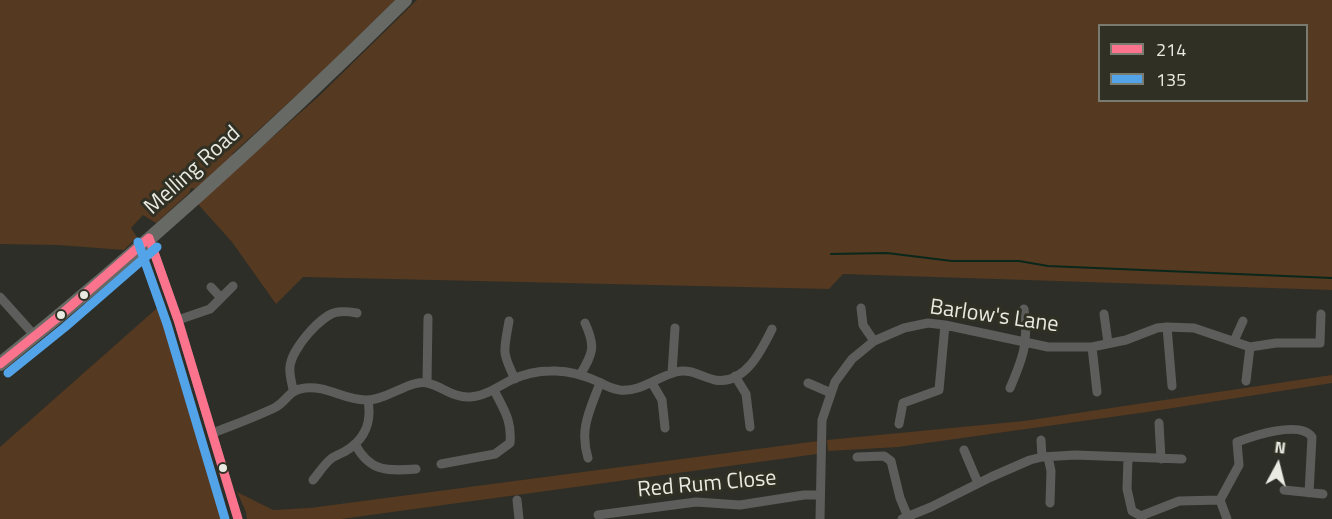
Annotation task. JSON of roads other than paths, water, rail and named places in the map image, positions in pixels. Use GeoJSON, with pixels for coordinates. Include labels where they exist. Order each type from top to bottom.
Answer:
{"type":"FeatureCollection","features":[{"type":"Feature","properties":{"kind":"street","name":"Melling Road"},"geometry":{"type":"LineString","coordinates":[[0,364],[149,238],[302,101],[405,0]]}},
{"type":"Feature","properties":{"kind":"street"},"geometry":{"type":"LineString","coordinates":[[149,238],[178,320],[238,519]]}},
{"type":"Feature","properties":{"kind":"street"},"geometry":{"type":"LineString","coordinates":[[178,320],[210,309],[233,286]]}},
{"type":"Feature","properties":{"kind":"street"},"geometry":{"type":"LineString","coordinates":[[211,287],[221,298]]}},
{"type":"Feature","properties":{"kind":"street"},"geometry":{"type":"LineString","coordinates":[[0,297],[35,336]]}},
{"type":"Feature","properties":{"kind":"street"},"geometry":{"type":"LineString","coordinates":[[861,308],[863,325],[874,341]]}},
{"type":"Feature","properties":{"kind":"street"},"geometry":{"type":"LineString","coordinates":[[1010,388],[1025,354],[1024,309]]}},
{"type":"Feature","properties":{"kind":"street"},"geometry":{"type":"LineString","coordinates":[[293,390],[289,369],[291,358],[297,348],[317,324],[336,311],[357,313]]}},
{"type":"Feature","properties":{"kind":"street"},"geometry":{"type":"LineString","coordinates":[[1104,314],[1108,343]]}},
{"type":"Feature","properties":{"kind":"street","name":"Barlow's Lane"},"geometry":{"type":"LineString","coordinates":[[820,519],[822,420],[835,382],[852,359],[874,341],[904,328],[928,322],[1048,347],[1092,347],[1126,340],[1157,328],[1194,328],[1250,346],[1276,343],[1320,343],[1321,314]]}},
{"type":"Feature","properties":{"kind":"street"},"geometry":{"type":"LineString","coordinates":[[427,383],[428,318]]}},
{"type":"Feature","properties":{"kind":"street"},"geometry":{"type":"LineString","coordinates":[[509,321],[504,355],[515,379]]}},
{"type":"Feature","properties":{"kind":"street"},"geometry":{"type":"LineString","coordinates":[[1234,340],[1243,321]]}},
{"type":"Feature","properties":{"kind":"street"},"geometry":{"type":"LineString","coordinates":[[580,375],[590,359],[593,346],[585,323]]}},
{"type":"Feature","properties":{"kind":"street"},"geometry":{"type":"LineString","coordinates":[[899,424],[903,403],[939,390],[945,325]]}},
{"type":"Feature","properties":{"kind":"street"},"geometry":{"type":"LineString","coordinates":[[1167,327],[1172,386]]}},
{"type":"Feature","properties":{"kind":"street"},"geometry":{"type":"LineString","coordinates":[[672,373],[675,328]]}},
{"type":"Feature","properties":{"kind":"street"},"geometry":{"type":"LineString","coordinates":[[213,433],[278,406],[293,390],[307,387],[368,400],[383,398],[415,382],[427,383],[457,396],[471,397],[494,390],[530,373],[552,371],[580,375],[608,388],[623,391],[640,388],[672,373],[685,370],[714,380],[723,380],[748,368],[762,350],[772,329]]}},
{"type":"Feature","properties":{"kind":"street"},"geometry":{"type":"LineString","coordinates":[[1246,381],[1250,346]]}},
{"type":"Feature","properties":{"kind":"street"},"geometry":{"type":"LineString","coordinates":[[1092,347],[1097,392]]}},
{"type":"Feature","properties":{"kind":"street"},"geometry":{"type":"LineString","coordinates":[[735,376],[746,394],[750,427]]}},
{"type":"Feature","properties":{"kind":"street"},"geometry":{"type":"LineString","coordinates":[[588,458],[583,443],[586,418],[600,383]]}},
{"type":"Feature","properties":{"kind":"street"},"geometry":{"type":"LineString","coordinates":[[652,383],[662,400],[665,428]]}},
{"type":"Feature","properties":{"kind":"street"},"geometry":{"type":"LineString","coordinates":[[808,383],[831,393]]}},
{"type":"Feature","properties":{"kind":"street"},"geometry":{"type":"LineString","coordinates":[[441,464],[495,454],[510,443],[511,428],[494,390]]}},
{"type":"Feature","properties":{"kind":"street"},"geometry":{"type":"LineString","coordinates":[[313,480],[332,458],[363,437],[368,428],[370,412],[368,400]]}},
{"type":"Feature","properties":{"kind":"street"},"geometry":{"type":"LineString","coordinates":[[1160,423],[1161,459]]}},
{"type":"Feature","properties":{"kind":"street"},"geometry":{"type":"LineString","coordinates":[[1227,519],[1220,500],[1239,465],[1237,442],[1264,432],[1302,430],[1309,432],[1312,437],[1309,493]]}},
{"type":"Feature","properties":{"kind":"street"},"geometry":{"type":"LineString","coordinates":[[1041,440],[1051,471],[1050,503]]}},
{"type":"Feature","properties":{"kind":"street"},"geometry":{"type":"LineString","coordinates":[[355,444],[364,459],[377,467],[390,471],[416,469]]}},
{"type":"Feature","properties":{"kind":"street"},"geometry":{"type":"LineString","coordinates":[[964,450],[978,483]]}},
{"type":"Feature","properties":{"kind":"street"},"geometry":{"type":"LineString","coordinates":[[856,456],[884,456],[891,461],[905,518],[1030,460],[1075,455],[1182,459]]}},
{"type":"Feature","properties":{"kind":"street"},"geometry":{"type":"LineString","coordinates":[[1128,458],[1127,489],[1132,511],[1140,516],[1179,501],[1220,500]]}},
{"type":"Feature","properties":{"kind":"street"},"geometry":{"type":"LineString","coordinates":[[1284,490],[1323,494]]}},
{"type":"Feature","properties":{"kind":"street","name":"Red Rum Close"},"geometry":{"type":"LineString","coordinates":[[598,515],[696,502],[740,505],[804,495],[820,495]]}},
{"type":"Feature","properties":{"kind":"street"},"geometry":{"type":"LineString","coordinates":[[517,500],[519,519]]}},
{"type":"Feature","properties":{"kind":"waterway"},"geometry":{"type":"LineString","coordinates":[[831,254],[887,253],[952,261],[1019,261],[1048,266],[1332,278]]}}]}
